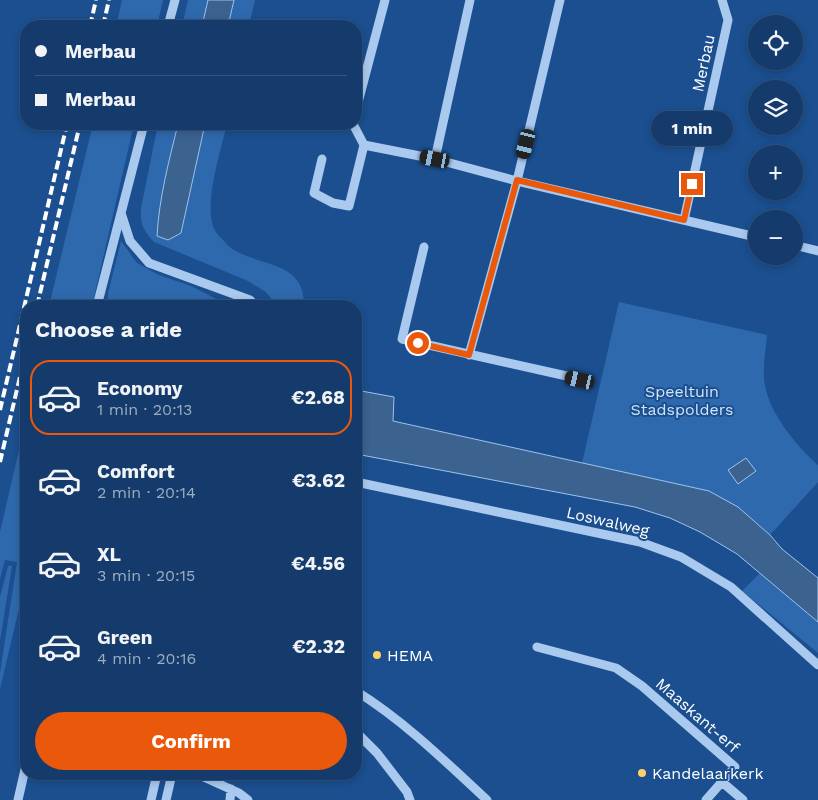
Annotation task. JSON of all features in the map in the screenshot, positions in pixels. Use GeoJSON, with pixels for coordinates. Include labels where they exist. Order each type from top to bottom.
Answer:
{"type":"FeatureCollection","features":[{"type":"Feature","properties":{"kind":"street"},"geometry":{"type":"LineString","coordinates":[[170,20],[175,0]]}},
{"type":"Feature","properties":{"kind":"street"},"geometry":{"type":"LineString","coordinates":[[362,87],[385,0]]}},
{"type":"Feature","properties":{"kind":"street"},"geometry":{"type":"LineString","coordinates":[[435,159],[470,0]]}},
{"type":"Feature","properties":{"kind":"street"},"geometry":{"type":"LineString","coordinates":[[469,355],[517,180],[560,0]]}},
{"type":"Feature","properties":{"kind":"street","name":"Merbau"},"geometry":{"type":"LineString","coordinates":[[684,220],[728,20],[722,0]]}},
{"type":"Feature","properties":{"kind":"street"},"geometry":{"type":"LineString","coordinates":[[99,300],[142,130]]}},
{"type":"Feature","properties":{"kind":"street"},"geometry":{"type":"LineString","coordinates":[[322,159],[314,193],[334,203],[349,206],[364,145],[356,130]]}},
{"type":"Feature","properties":{"kind":"street"},"geometry":{"type":"LineString","coordinates":[[364,145],[435,159],[748,235]]}},
{"type":"Feature","properties":{"kind":"street"},"geometry":{"type":"LineString","coordinates":[[121,213],[130,241],[149,263],[250,300]]}},
{"type":"Feature","properties":{"kind":"street"},"geometry":{"type":"LineString","coordinates":[[424,247],[402,340],[580,380]]}},
{"type":"Feature","properties":{"kind":"street"},"geometry":{"type":"LineString","coordinates":[[803,247],[818,251]]}},
{"type":"Feature","properties":{"kind":"street","name":"Loswalweg"},"geometry":{"type":"LineString","coordinates":[[362,483],[640,542],[681,557],[730,587],[818,665]]}},
{"type":"Feature","properties":{"kind":"street","name":"Maaskant-erf"},"geometry":{"type":"LineString","coordinates":[[537,647],[616,668],[642,686],[735,767],[722,782]]}},
{"type":"Feature","properties":{"kind":"street"},"geometry":{"type":"LineString","coordinates":[[362,695],[384,708],[487,800]]}},
{"type":"Feature","properties":{"kind":"street"},"geometry":{"type":"LineString","coordinates":[[362,738],[377,753],[407,792],[410,800]]}},
{"type":"Feature","properties":{"kind":"street"},"geometry":{"type":"LineString","coordinates":[[18,800],[23,780]]}},
{"type":"Feature","properties":{"kind":"street"},"geometry":{"type":"LineString","coordinates":[[151,800],[156,780]]}},
{"type":"Feature","properties":{"kind":"street"},"geometry":{"type":"LineString","coordinates":[[166,800],[169,780]]}},
{"type":"Feature","properties":{"kind":"street"},"geometry":{"type":"LineString","coordinates":[[211,780],[231,789],[248,800]]}},
{"type":"Feature","properties":{"kind":"street"},"geometry":{"type":"LineString","coordinates":[[706,800],[722,782],[743,800]]}},
{"type":"Feature","properties":{"kind":"street"},"geometry":{"type":"LineString","coordinates":[[230,800],[231,789]]}},
{"type":"Feature","properties":{"kind":"green space"},"geometry":{"type":"Polygon","coordinates":[[[122,0],[163,0],[158,20],[117,20],[122,0]]]}},
{"type":"Feature","properties":{"kind":"green space"},"geometry":{"type":"Polygon","coordinates":[[[188,0],[208,0],[203,20],[183,20],[188,0]]]}},
{"type":"Feature","properties":{"kind":"green space"},"geometry":{"type":"Polygon","coordinates":[[[234,0],[255,0],[250,20],[229,20],[234,0]]]}},
{"type":"Feature","properties":{"kind":"green space"},"geometry":{"type":"Polygon","coordinates":[[[92,130],[133,130],[93,300],[50,300],[92,130]]]}},
{"type":"Feature","properties":{"kind":"green space"},"geometry":{"type":"Polygon","coordinates":[[[157,130],[177,130],[162,193],[157,236],[181,233],[204,130],[226,130],[211,199],[214,228],[220,237],[234,250],[290,273],[298,281],[303,292],[304,300],[272,300],[266,292],[248,281],[154,242],[142,223],[141,208],[157,130]]]}},
{"type":"Feature","properties":{"kind":"green space"},"geometry":{"type":"Polygon","coordinates":[[[121,241],[137,263],[159,275],[191,286],[218,300],[107,300],[121,241]]]}},
{"type":"Feature","properties":{"kind":"green space","name":"Speeltuin Stadspolders"},"geometry":{"type":"Polygon","coordinates":[[[619,302],[767,335],[764,378],[770,402],[791,437],[818,465],[818,482],[770,535],[738,507],[582,463],[619,302]]]}},
{"type":"Feature","properties":{"kind":"green space"},"geometry":{"type":"Polygon","coordinates":[[[20,446],[20,604],[0,689],[0,673],[17,562],[5,560],[0,579],[0,532],[20,446]]]}},
{"type":"Feature","properties":{"kind":"green space"},"geometry":{"type":"Polygon","coordinates":[[[8,566],[12,566],[0,641],[0,597],[8,566]]]}},
{"type":"Feature","properties":{"kind":"green space"},"geometry":{"type":"Polygon","coordinates":[[[760,573],[818,622],[818,653],[742,591],[760,573]]]}},
{"type":"Feature","properties":{"kind":"shaded area"},"geometry":{"type":"Polygon","coordinates":[[[208,0],[234,0],[229,20],[203,20],[208,0]]]}},
{"type":"Feature","properties":{"kind":"shaded area"},"geometry":{"type":"Polygon","coordinates":[[[177,130],[204,130],[181,233],[168,240],[157,236],[165,180],[177,130]]]}},
{"type":"Feature","properties":{"kind":"shaded area"},"geometry":{"type":"Polygon","coordinates":[[[362,391],[394,397],[393,421],[709,491],[738,507],[770,535],[782,549],[818,578],[818,622],[737,554],[700,532],[670,518],[635,507],[362,455],[362,391]]]}},
{"type":"Feature","properties":{"kind":"shaded area"},"geometry":{"type":"Polygon","coordinates":[[[746,458],[756,471],[738,484],[728,470],[746,458]]]}},
{"type":"Feature","properties":{"kind":"railway"},"geometry":{"type":"LineString","coordinates":[[91,20],[96,0]]}},
{"type":"Feature","properties":{"kind":"railway"},"geometry":{"type":"LineString","coordinates":[[104,20],[109,0]]}},
{"type":"Feature","properties":{"kind":"railway"},"geometry":{"type":"LineString","coordinates":[[26,300],[66,130]]}},
{"type":"Feature","properties":{"kind":"railway"},"geometry":{"type":"LineString","coordinates":[[38,300],[79,130]]}},
{"type":"Feature","properties":{"kind":"railway"},"geometry":{"type":"LineString","coordinates":[[0,410],[20,325]]}},
{"type":"Feature","properties":{"kind":"railway"},"geometry":{"type":"LineString","coordinates":[[0,462],[20,377]]}},
{"type":"Feature","properties":{"kind":"place","name":"HEMA"},"geometry":{"type":"Point","coordinates":[377,655]}},
{"type":"Feature","properties":{"kind":"place","name":"Kandelaarkerk"},"geometry":{"type":"Point","coordinates":[642,773]}},
{"type":"Feature","properties":{"kind":"route"},"geometry":{"type":"LineString","coordinates":[[418,343],[469,355],[517,180],[684,220],[692,184]]}}]}
